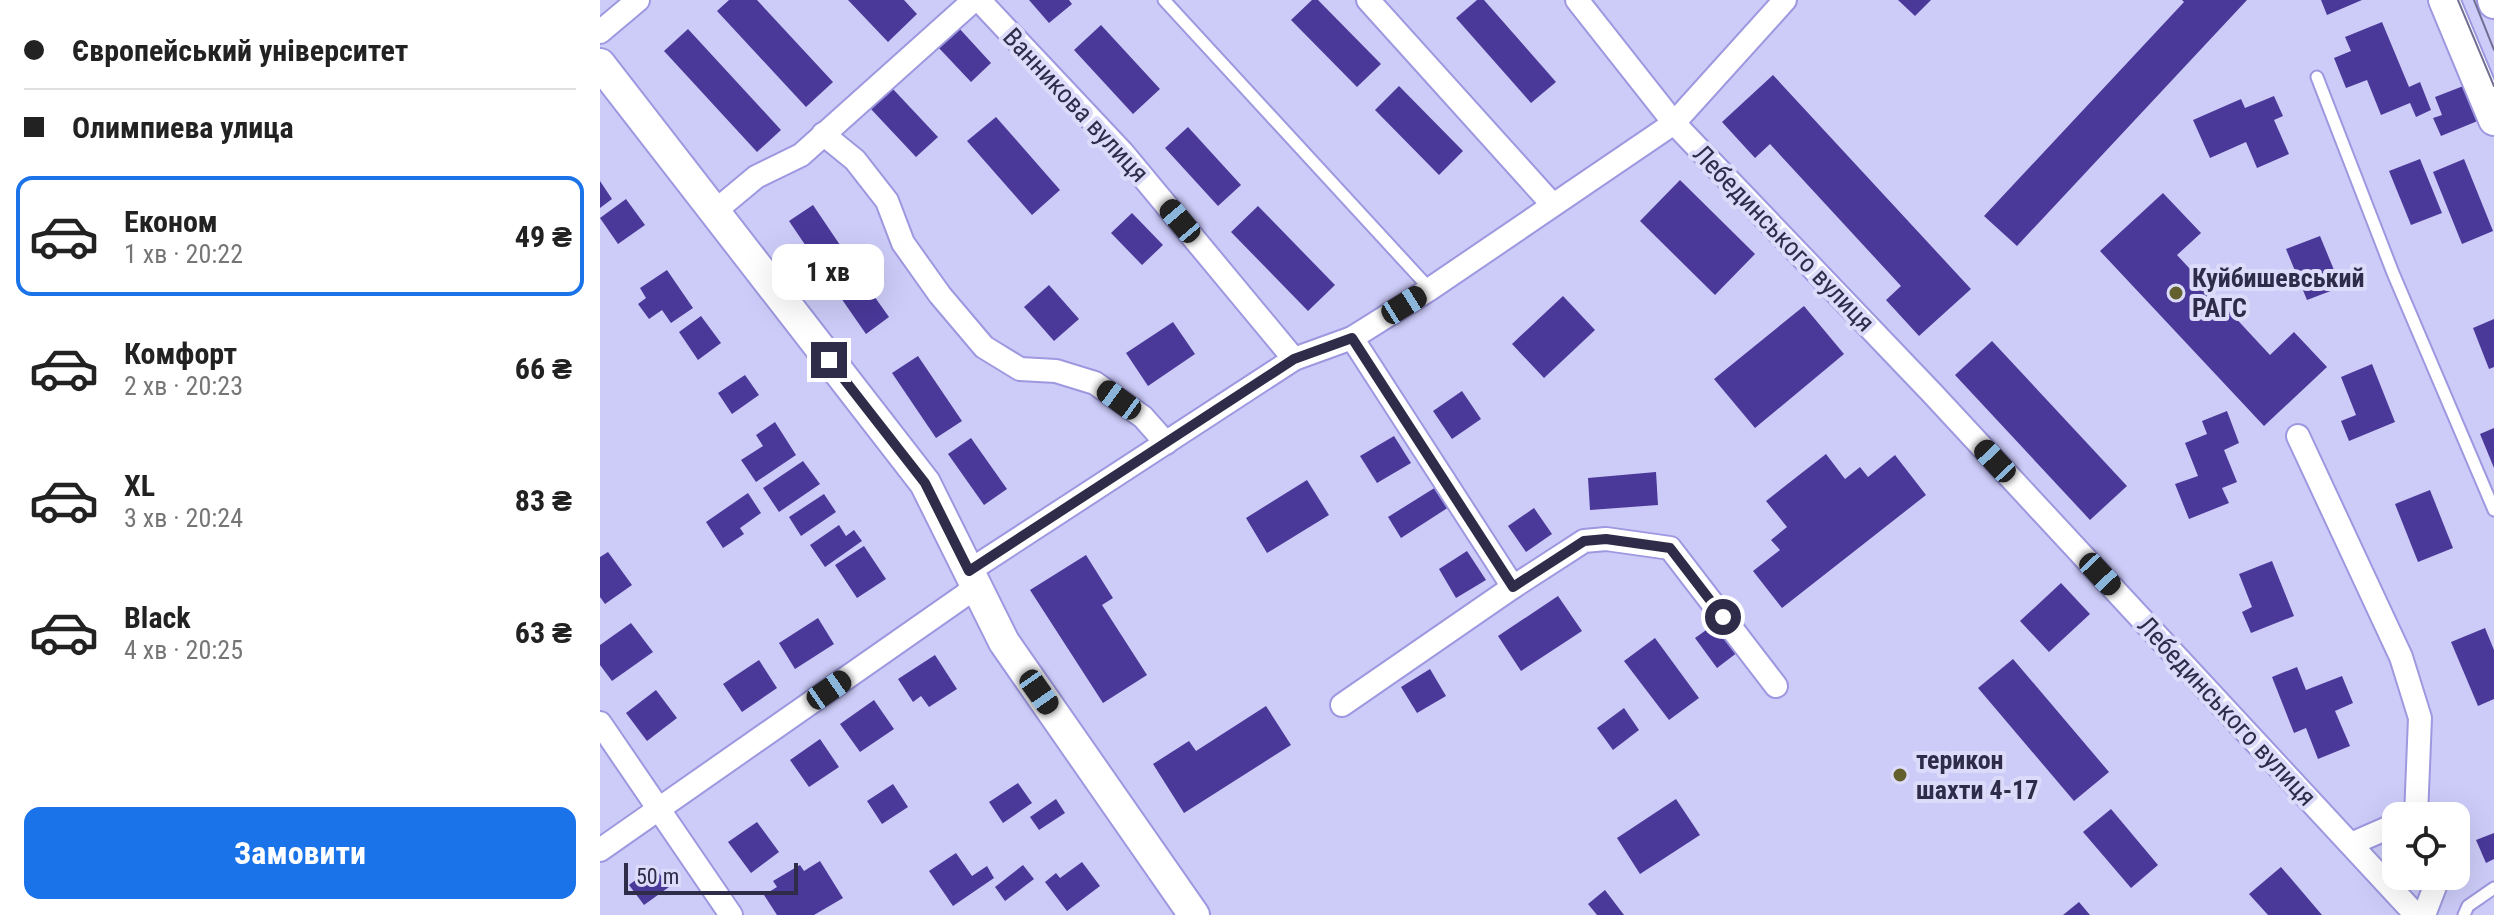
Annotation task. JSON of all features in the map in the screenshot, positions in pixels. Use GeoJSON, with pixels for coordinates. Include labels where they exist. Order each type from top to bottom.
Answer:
{"type":"FeatureCollection","features":[{"type":"Feature","properties":{"kind":"main road"},"geometry":{"type":"LineString","coordinates":[[2444,0],[2494,120]]}},
{"type":"Feature","properties":{"kind":"main road"},"geometry":{"type":"LineString","coordinates":[[600,64],[925,483],[1004,642],[1194,915]]}},
{"type":"Feature","properties":{"kind":"street"},"geometry":{"type":"LineString","coordinates":[[600,32],[638,0]]}},
{"type":"Feature","properties":{"kind":"street"},"geometry":{"type":"LineString","coordinates":[[714,212],[756,177],[801,155],[976,0]]}},
{"type":"Feature","properties":{"kind":"street","name":"Ванникова вулиця"},"geometry":{"type":"LineString","coordinates":[[976,0],[1123,153],[1294,359]]}},
{"type":"Feature","properties":{"kind":"street"},"geometry":{"type":"LineString","coordinates":[[1368,0],[1552,204]]}},
{"type":"Feature","properties":{"kind":"street","name":"Лебединського вулиця"},"geometry":{"type":"LineString","coordinates":[[1577,0],[1674,123],[1932,393],[2416,915]]}},
{"type":"Feature","properties":{"kind":"street"},"geometry":{"type":"LineString","coordinates":[[600,850],[1166,443],[1294,359],[1352,338],[1430,289],[1674,123],[1771,5]]}},
{"type":"Feature","properties":{"kind":"street"},"geometry":{"type":"LineString","coordinates":[[823,134],[855,160],[887,201],[903,243],[940,295],[984,347],[1020,369],[1056,371],[1095,383],[1143,417],[1166,443]]}},
{"type":"Feature","properties":{"kind":"street"},"geometry":{"type":"LineString","coordinates":[[1352,338],[1513,587]]}},
{"type":"Feature","properties":{"kind":"street"},"geometry":{"type":"LineString","coordinates":[[2298,436],[2401,657],[2420,718],[2417,802]]}},
{"type":"Feature","properties":{"kind":"street"},"geometry":{"type":"LineString","coordinates":[[1342,705],[1584,541],[1606,539],[1670,548],[1776,686]]}},
{"type":"Feature","properties":{"kind":"street"},"geometry":{"type":"LineString","coordinates":[[600,723],[731,915]]}},
{"type":"Feature","properties":{"kind":"street"},"geometry":{"type":"LineString","coordinates":[[2351,844],[2382,830]]}},
{"type":"Feature","properties":{"kind":"street"},"geometry":{"type":"LineString","coordinates":[[2424,915],[2434,890]]}},
{"type":"Feature","properties":{"kind":"lane"},"geometry":{"type":"LineString","coordinates":[[1164,0],[1430,289]]}},
{"type":"Feature","properties":{"kind":"lane"},"geometry":{"type":"LineString","coordinates":[[2317,77],[2393,273],[2494,510]]}},
{"type":"Feature","properties":{"kind":"lane"},"geometry":{"type":"LineString","coordinates":[[2464,915],[2468,906],[2494,888]]}},
{"type":"Feature","properties":{"kind":"building"},"geometry":{"type":"Polygon","coordinates":[[[729,0],[757,0],[833,82],[806,107],[717,11],[729,0]]]}},
{"type":"Feature","properties":{"kind":"building"},"geometry":{"type":"Polygon","coordinates":[[[848,0],[904,0],[917,14],[888,42],[848,0]]]}},
{"type":"Feature","properties":{"kind":"building"},"geometry":{"type":"Polygon","coordinates":[[[1029,0],[1069,0],[1072,4],[1049,23],[1029,0]]]}},
{"type":"Feature","properties":{"kind":"building"},"geometry":{"type":"Polygon","coordinates":[[[1312,0],[1318,0],[1381,64],[1357,87],[1291,20],[1312,0]]]}},
{"type":"Feature","properties":{"kind":"building"},"geometry":{"type":"Polygon","coordinates":[[[1477,0],[1484,0],[1556,82],[1531,103],[1456,18],[1477,0]]]}},
{"type":"Feature","properties":{"kind":"building"},"geometry":{"type":"Polygon","coordinates":[[[1898,0],[1931,0],[1915,16],[1898,0]]]}},
{"type":"Feature","properties":{"kind":"building"},"geometry":{"type":"Polygon","coordinates":[[[2182,0],[2247,0],[2017,246],[1984,216],[2184,2],[2182,0]]]}},
{"type":"Feature","properties":{"kind":"building"},"geometry":{"type":"Polygon","coordinates":[[[2321,0],[2362,0],[2327,15],[2321,0]]]}},
{"type":"Feature","properties":{"kind":"building"},"geometry":{"type":"Polygon","coordinates":[[[2382,22],[2409,87],[2420,82],[2431,110],[2416,117],[2410,103],[2381,115],[2367,80],[2346,88],[2334,58],[2351,51],[2345,37],[2382,22]]]}},
{"type":"Feature","properties":{"kind":"building"},"geometry":{"type":"Polygon","coordinates":[[[1101,25],[1160,89],[1133,114],[1074,50],[1101,25]]]}},
{"type":"Feature","properties":{"kind":"building"},"geometry":{"type":"Polygon","coordinates":[[[958,27],[991,63],[971,82],[937,46],[958,27]]]}},
{"type":"Feature","properties":{"kind":"building"},"geometry":{"type":"Polygon","coordinates":[[[688,29],[781,130],[757,152],[664,51],[688,29]]]}},
{"type":"Feature","properties":{"kind":"building"},"geometry":{"type":"Polygon","coordinates":[[[1773,75],[1971,289],[1919,336],[1886,300],[1901,286],[1770,144],[1755,158],[1722,122],[1773,75]]]}},
{"type":"Feature","properties":{"kind":"building"},"geometry":{"type":"Polygon","coordinates":[[[2466,85],[2480,120],[2441,136],[2433,118],[2442,115],[2435,97],[2466,85]]]}},
{"type":"Feature","properties":{"kind":"building"},"geometry":{"type":"Polygon","coordinates":[[[1399,86],[1463,151],[1439,175],[1375,110],[1399,86]]]}},
{"type":"Feature","properties":{"kind":"building"},"geometry":{"type":"Polygon","coordinates":[[[892,88],[938,137],[916,157],[870,108],[892,88]]]}},
{"type":"Feature","properties":{"kind":"building"},"geometry":{"type":"Polygon","coordinates":[[[2274,96],[2283,116],[2274,120],[2289,154],[2257,168],[2246,142],[2210,158],[2193,120],[2241,99],[2245,108],[2274,96]]]}},
{"type":"Feature","properties":{"kind":"building"},"geometry":{"type":"Polygon","coordinates":[[[996,117],[1060,190],[1032,215],[967,141],[996,117]]]}},
{"type":"Feature","properties":{"kind":"building"},"geometry":{"type":"Polygon","coordinates":[[[1188,127],[1241,185],[1218,206],[1165,148],[1188,127]]]}},
{"type":"Feature","properties":{"kind":"building"},"geometry":{"type":"Polygon","coordinates":[[[2420,159],[2442,213],[2411,225],[2389,171],[2420,159]]]}},
{"type":"Feature","properties":{"kind":"building"},"geometry":{"type":"Polygon","coordinates":[[[2464,159],[2493,231],[2462,244],[2433,172],[2464,159]]]}},
{"type":"Feature","properties":{"kind":"building"},"geometry":{"type":"Polygon","coordinates":[[[1680,180],[1755,254],[1715,295],[1640,221],[1680,180]]]}},
{"type":"Feature","properties":{"kind":"building"},"geometry":{"type":"Polygon","coordinates":[[[600,181],[612,199],[600,208],[600,181]]]}},
{"type":"Feature","properties":{"kind":"building","name":"Куйбишевський РАГС"},"geometry":{"type":"Polygon","coordinates":[[[2163,193],[2201,233],[2177,255],[2270,355],[2294,332],[2327,367],[2264,426],[2100,251],[2163,193]]]}},
{"type":"Feature","properties":{"kind":"building"},"geometry":{"type":"Polygon","coordinates":[[[626,199],[645,225],[618,244],[600,218],[626,199]]]}},
{"type":"Feature","properties":{"kind":"building"},"geometry":{"type":"Polygon","coordinates":[[[813,205],[840,245],[816,261],[789,221],[813,205]]]}},
{"type":"Feature","properties":{"kind":"building"},"geometry":{"type":"Polygon","coordinates":[[[1258,206],[1335,285],[1308,311],[1231,232],[1258,206]]]}},
{"type":"Feature","properties":{"kind":"building"},"geometry":{"type":"Polygon","coordinates":[[[1132,213],[1163,245],[1142,265],[1111,233],[1132,213]]]}},
{"type":"Feature","properties":{"kind":"building"},"geometry":{"type":"Polygon","coordinates":[[[2320,236],[2341,287],[2307,300],[2286,249],[2320,236]]]}},
{"type":"Feature","properties":{"kind":"building"},"geometry":{"type":"Polygon","coordinates":[[[667,270],[693,308],[671,323],[662,310],[649,319],[638,304],[646,298],[640,288],[667,270]]]}},
{"type":"Feature","properties":{"kind":"building"},"geometry":{"type":"Polygon","coordinates":[[[857,272],[889,317],[866,334],[834,288],[857,272]]]}},
{"type":"Feature","properties":{"kind":"building"},"geometry":{"type":"Polygon","coordinates":[[[1049,285],[1079,319],[1054,341],[1024,307],[1049,285]]]}},
{"type":"Feature","properties":{"kind":"building"},"geometry":{"type":"Polygon","coordinates":[[[1563,296],[1595,330],[1544,378],[1512,344],[1563,296]]]}},
{"type":"Feature","properties":{"kind":"building"},"geometry":{"type":"Polygon","coordinates":[[[1804,306],[1844,354],[1755,428],[1714,379],[1804,306]]]}},
{"type":"Feature","properties":{"kind":"building"},"geometry":{"type":"Polygon","coordinates":[[[701,316],[721,343],[698,360],[679,332],[701,316]]]}},
{"type":"Feature","properties":{"kind":"building"},"geometry":{"type":"Polygon","coordinates":[[[2494,319],[2494,367],[2489,369],[2473,328],[2494,319]]]}},
{"type":"Feature","properties":{"kind":"building"},"geometry":{"type":"Polygon","coordinates":[[[1173,322],[1195,354],[1148,386],[1126,353],[1173,322]]]}},
{"type":"Feature","properties":{"kind":"building"},"geometry":{"type":"Polygon","coordinates":[[[1992,341],[2127,486],[2090,520],[1955,375],[1992,341]]]}},
{"type":"Feature","properties":{"kind":"building"},"geometry":{"type":"Polygon","coordinates":[[[918,356],[962,421],[936,438],[892,373],[918,356]]]}},
{"type":"Feature","properties":{"kind":"building"},"geometry":{"type":"Polygon","coordinates":[[[2372,364],[2395,422],[2349,441],[2341,421],[2356,415],[2341,377],[2372,364]]]}},
{"type":"Feature","properties":{"kind":"building"},"geometry":{"type":"Polygon","coordinates":[[[745,375],[759,395],[732,414],[718,393],[745,375]]]}},
{"type":"Feature","properties":{"kind":"building"},"geometry":{"type":"Polygon","coordinates":[[[1462,391],[1481,419],[1452,439],[1433,411],[1462,391]]]}},
{"type":"Feature","properties":{"kind":"building"},"geometry":{"type":"Polygon","coordinates":[[[2227,411],[2239,443],[2224,450],[2237,482],[2222,488],[2229,503],[2189,519],[2175,484],[2198,476],[2185,443],[2207,434],[2202,421],[2227,411]]]}},
{"type":"Feature","properties":{"kind":"building"},"geometry":{"type":"Polygon","coordinates":[[[775,422],[796,455],[756,482],[741,460],[763,446],[756,435],[775,422]]]}},
{"type":"Feature","properties":{"kind":"building"},"geometry":{"type":"Polygon","coordinates":[[[2494,428],[2494,468],[2480,434],[2494,428]]]}},
{"type":"Feature","properties":{"kind":"building"},"geometry":{"type":"Polygon","coordinates":[[[1394,436],[1411,463],[1377,483],[1360,456],[1394,436]]]}},
{"type":"Feature","properties":{"kind":"building"},"geometry":{"type":"Polygon","coordinates":[[[971,438],[1007,489],[984,505],[948,454],[971,438]]]}},
{"type":"Feature","properties":{"kind":"building"},"geometry":{"type":"Polygon","coordinates":[[[1826,454],[1845,479],[1860,467],[1868,477],[1895,455],[1926,495],[1782,608],[1753,571],[1780,550],[1771,540],[1787,527],[1766,501],[1826,454]]]}},
{"type":"Feature","properties":{"kind":"building"},"geometry":{"type":"Polygon","coordinates":[[[803,461],[820,484],[779,512],[763,488],[803,461]]]}},
{"type":"Feature","properties":{"kind":"building"},"geometry":{"type":"Polygon","coordinates":[[[1656,472],[1658,505],[1590,510],[1588,478],[1656,472]]]}},
{"type":"Feature","properties":{"kind":"building"},"geometry":{"type":"Polygon","coordinates":[[[1307,480],[1329,515],[1267,553],[1246,518],[1307,480]]]}},
{"type":"Feature","properties":{"kind":"building"},"geometry":{"type":"Polygon","coordinates":[[[1436,487],[1449,507],[1401,538],[1388,517],[1436,487]]]}},
{"type":"Feature","properties":{"kind":"building"},"geometry":{"type":"Polygon","coordinates":[[[2430,490],[2453,548],[2418,562],[2395,504],[2430,490]]]}},
{"type":"Feature","properties":{"kind":"building"},"geometry":{"type":"Polygon","coordinates":[[[748,493],[761,513],[740,528],[744,534],[723,548],[706,522],[748,493]]]}},
{"type":"Feature","properties":{"kind":"building"},"geometry":{"type":"Polygon","coordinates":[[[824,494],[836,512],[801,536],[789,517],[824,494]]]}},
{"type":"Feature","properties":{"kind":"building"},"geometry":{"type":"Polygon","coordinates":[[[1534,508],[1552,534],[1526,552],[1508,526],[1534,508]]]}},
{"type":"Feature","properties":{"kind":"building"},"geometry":{"type":"Polygon","coordinates":[[[839,525],[846,536],[854,530],[862,541],[825,567],[810,545],[839,525]]]}},
{"type":"Feature","properties":{"kind":"building"},"geometry":{"type":"Polygon","coordinates":[[[864,546],[886,579],[857,598],[835,565],[864,546]]]}},
{"type":"Feature","properties":{"kind":"building"},"geometry":{"type":"Polygon","coordinates":[[[1467,551],[1486,580],[1456,598],[1439,569],[1467,551]]]}},
{"type":"Feature","properties":{"kind":"building"},"geometry":{"type":"Polygon","coordinates":[[[608,552],[632,585],[605,604],[600,597],[600,557],[608,552]]]}},
{"type":"Feature","properties":{"kind":"building"},"geometry":{"type":"Polygon","coordinates":[[[1086,555],[1113,598],[1102,605],[1147,675],[1103,703],[1030,590],[1086,555]]]}},
{"type":"Feature","properties":{"kind":"building"},"geometry":{"type":"Polygon","coordinates":[[[2272,561],[2294,616],[2251,633],[2242,612],[2252,607],[2239,574],[2272,561]]]}},
{"type":"Feature","properties":{"kind":"building"},"geometry":{"type":"Polygon","coordinates":[[[2061,583],[2090,614],[2049,652],[2020,621],[2061,583]]]}},
{"type":"Feature","properties":{"kind":"building"},"geometry":{"type":"Polygon","coordinates":[[[1558,596],[1582,631],[1521,671],[1498,636],[1558,596]]]}},
{"type":"Feature","properties":{"kind":"building"},"geometry":{"type":"Polygon","coordinates":[[[818,618],[834,644],[795,669],[779,643],[818,618]]]}},
{"type":"Feature","properties":{"kind":"building"},"geometry":{"type":"Polygon","coordinates":[[[631,623],[653,652],[612,681],[600,665],[600,645],[631,623]]]}},
{"type":"Feature","properties":{"kind":"building"},"geometry":{"type":"Polygon","coordinates":[[[1716,623],[1738,652],[1717,668],[1695,638],[1716,623]]]}},
{"type":"Feature","properties":{"kind":"building"},"geometry":{"type":"Polygon","coordinates":[[[2485,628],[2494,650],[2494,699],[2478,706],[2451,642],[2485,628]]]}},
{"type":"Feature","properties":{"kind":"building"},"geometry":{"type":"Polygon","coordinates":[[[1655,638],[1699,698],[1669,720],[1624,661],[1655,638]]]}},
{"type":"Feature","properties":{"kind":"building"},"geometry":{"type":"Polygon","coordinates":[[[935,655],[957,689],[929,707],[921,696],[913,702],[898,679],[935,655]]]}},
{"type":"Feature","properties":{"kind":"building"},"geometry":{"type":"Polygon","coordinates":[[[2013,659],[2109,772],[2074,801],[1978,688],[2013,659]]]}},
{"type":"Feature","properties":{"kind":"building"},"geometry":{"type":"Polygon","coordinates":[[[759,660],[777,688],[742,712],[723,684],[759,660]]]}},
{"type":"Feature","properties":{"kind":"building"},"geometry":{"type":"Polygon","coordinates":[[[2297,667],[2306,690],[2342,676],[2353,703],[2335,711],[2350,746],[2318,759],[2306,728],[2294,733],[2272,677],[2297,667]]]}},
{"type":"Feature","properties":{"kind":"building"},"geometry":{"type":"Polygon","coordinates":[[[1430,669],[1446,696],[1417,713],[1401,687],[1430,669]]]}},
{"type":"Feature","properties":{"kind":"building"},"geometry":{"type":"Polygon","coordinates":[[[656,690],[677,718],[647,741],[626,713],[656,690]]]}},
{"type":"Feature","properties":{"kind":"building"},"geometry":{"type":"Polygon","coordinates":[[[874,700],[894,729],[860,752],[840,724],[874,700]]]}},
{"type":"Feature","properties":{"kind":"building"},"geometry":{"type":"Polygon","coordinates":[[[1266,706],[1291,745],[1184,813],[1153,764],[1189,741],[1196,751],[1266,706]]]}},
{"type":"Feature","properties":{"kind":"building"},"geometry":{"type":"Polygon","coordinates":[[[1624,708],[1639,730],[1613,750],[1597,728],[1624,708]]]}},
{"type":"Feature","properties":{"kind":"building"},"geometry":{"type":"Polygon","coordinates":[[[820,739],[839,767],[809,787],[790,760],[820,739]]]}},
{"type":"Feature","properties":{"kind":"building"},"geometry":{"type":"Polygon","coordinates":[[[1018,783],[1032,803],[1003,823],[989,802],[1018,783]]]}},
{"type":"Feature","properties":{"kind":"building"},"geometry":{"type":"Polygon","coordinates":[[[893,784],[908,807],[882,824],[867,801],[893,784]]]}},
{"type":"Feature","properties":{"kind":"building"},"geometry":{"type":"Polygon","coordinates":[[[1056,799],[1065,813],[1039,830],[1030,817],[1056,799]]]}},
{"type":"Feature","properties":{"kind":"building"},"geometry":{"type":"Polygon","coordinates":[[[1676,799],[1700,835],[1640,874],[1617,838],[1676,799]]]}},
{"type":"Feature","properties":{"kind":"building"},"geometry":{"type":"Polygon","coordinates":[[[2111,809],[2158,865],[2131,888],[2083,832],[2111,809]]]}},
{"type":"Feature","properties":{"kind":"building"},"geometry":{"type":"Polygon","coordinates":[[[757,822],[779,852],[751,873],[728,842],[757,822]]]}},
{"type":"Feature","properties":{"kind":"building"},"geometry":{"type":"Polygon","coordinates":[[[2494,833],[2494,859],[2486,863],[2476,840],[2494,833]]]}},
{"type":"Feature","properties":{"kind":"building"},"geometry":{"type":"Polygon","coordinates":[[[956,853],[972,876],[987,866],[994,878],[953,906],[929,871],[956,853]]]}},
{"type":"Feature","properties":{"kind":"building"},"geometry":{"type":"Polygon","coordinates":[[[820,861],[843,898],[814,915],[777,915],[764,895],[777,887],[773,881],[800,865],[804,871],[820,861]]]}},
{"type":"Feature","properties":{"kind":"building"},"geometry":{"type":"Polygon","coordinates":[[[1082,862],[1100,886],[1067,911],[1045,882],[1056,873],[1060,878],[1082,862]]]}},
{"type":"Feature","properties":{"kind":"building"},"geometry":{"type":"Polygon","coordinates":[[[1023,865],[1034,879],[1005,901],[995,887],[1023,865]]]}},
{"type":"Feature","properties":{"kind":"building"},"geometry":{"type":"Polygon","coordinates":[[[654,866],[669,887],[644,905],[629,885],[654,866]]]}},
{"type":"Feature","properties":{"kind":"building"},"geometry":{"type":"Polygon","coordinates":[[[2281,867],[2322,915],[2268,915],[2249,894],[2281,867]]]}},
{"type":"Feature","properties":{"kind":"building"},"geometry":{"type":"Polygon","coordinates":[[[1605,890],[1624,915],[1597,915],[1588,904],[1605,890]]]}},
{"type":"Feature","properties":{"kind":"building"},"geometry":{"type":"Polygon","coordinates":[[[2079,902],[2090,915],[2063,915],[2079,902]]]}},
{"type":"Feature","properties":{"kind":"tram line"},"geometry":{"type":"LineString","coordinates":[[2458,0],[2494,86]]}},
{"type":"Feature","properties":{"kind":"tram line"},"geometry":{"type":"LineString","coordinates":[[2474,0],[2494,50]]}},
{"type":"Feature","properties":{"kind":"place","name":"Куйбишевський РАГС"},"geometry":{"type":"Point","coordinates":[2176,293]}},
{"type":"Feature","properties":{"kind":"place","name":"терикон шахти 4-17"},"geometry":{"type":"Point","coordinates":[1900,775]}},
{"type":"Feature","properties":{"kind":"route"},"geometry":{"type":"LineString","coordinates":[[829,360],[925,483],[969,571],[1294,359],[1352,338],[1513,587],[1584,541],[1606,539],[1670,548],[1723,617]]}}]}
